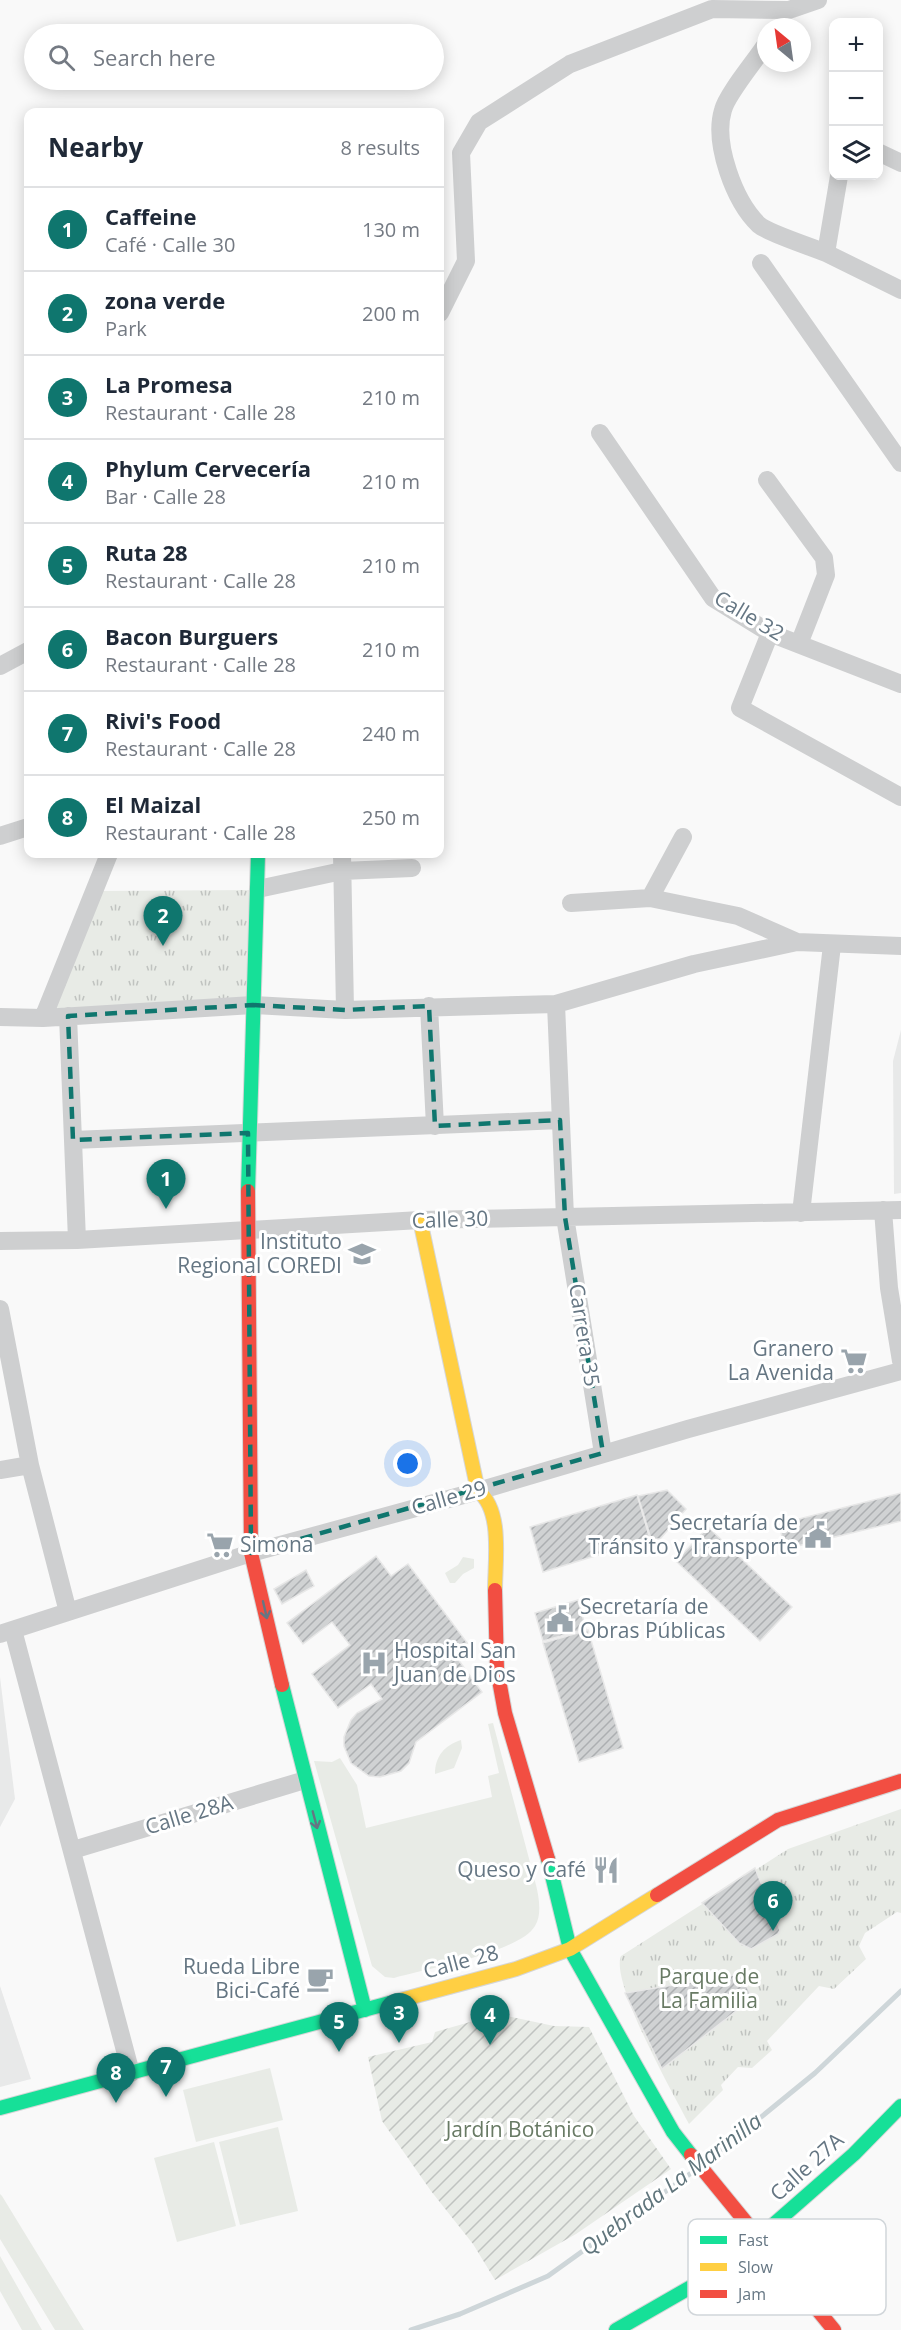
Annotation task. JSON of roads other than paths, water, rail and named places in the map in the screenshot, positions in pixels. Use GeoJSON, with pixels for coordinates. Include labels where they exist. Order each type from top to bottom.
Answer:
{"type":"FeatureCollection","features":[{"type":"Feature","properties":{"kind":"street"},"geometry":{"type":"LineString","coordinates":[[444,305],[466,261],[461,153],[479,122],[570,64],[712,9],[789,10],[818,0]]}},
{"type":"Feature","properties":{"kind":"street"},"geometry":{"type":"LineString","coordinates":[[784,18],[789,10]]}},
{"type":"Feature","properties":{"kind":"street"},"geometry":{"type":"LineString","coordinates":[[757,57],[723,108],[722,153],[741,199],[759,226],[826,253],[901,290]]}},
{"type":"Feature","properties":{"kind":"street"},"geometry":{"type":"LineString","coordinates":[[883,154],[901,163]]}},
{"type":"Feature","properties":{"kind":"street"},"geometry":{"type":"LineString","coordinates":[[826,253],[838,180]]}},
{"type":"Feature","properties":{"kind":"street"},"geometry":{"type":"LineString","coordinates":[[761,263],[901,462]]}},
{"type":"Feature","properties":{"kind":"street","name":"Calle 32"},"geometry":{"type":"LineString","coordinates":[[600,433],[713,598],[770,633],[901,684]]}},
{"type":"Feature","properties":{"kind":"street"},"geometry":{"type":"LineString","coordinates":[[767,480],[824,558],[826,575],[800,644]]}},
{"type":"Feature","properties":{"kind":"street"},"geometry":{"type":"LineString","coordinates":[[770,633],[740,708],[901,797]]}},
{"type":"Feature","properties":{"kind":"street"},"geometry":{"type":"LineString","coordinates":[[0,666],[24,653]]}},
{"type":"Feature","properties":{"kind":"street"},"geometry":{"type":"LineString","coordinates":[[0,836],[24,827]]}},
{"type":"Feature","properties":{"kind":"street"},"geometry":{"type":"LineString","coordinates":[[650,898],[682,837]]}},
{"type":"Feature","properties":{"kind":"street"},"geometry":{"type":"LineString","coordinates":[[43,1018],[107,858]]}},
{"type":"Feature","properties":{"kind":"street"},"geometry":{"type":"LineString","coordinates":[[258,858],[248,1133],[251,1553],[305,1780],[365,2010]]}},
{"type":"Feature","properties":{"kind":"street"},"geometry":{"type":"LineString","coordinates":[[258,888],[342,862],[412,868]]}},
{"type":"Feature","properties":{"kind":"street"},"geometry":{"type":"LineString","coordinates":[[342,862],[345,1010]]}},
{"type":"Feature","properties":{"kind":"street"},"geometry":{"type":"LineString","coordinates":[[571,903],[650,898],[738,916],[797,942]]}},
{"type":"Feature","properties":{"kind":"street"},"geometry":{"type":"LineString","coordinates":[[0,1017],[43,1018],[253,1005],[345,1010],[556,1004],[694,964],[797,942],[901,946]]}},
{"type":"Feature","properties":{"kind":"street"},"geometry":{"type":"LineString","coordinates":[[801,1214],[832,945]]}},
{"type":"Feature","properties":{"kind":"street","name":"Carrera 35"},"geometry":{"type":"LineString","coordinates":[[556,1004],[565,1217],[603,1453]]}},
{"type":"Feature","properties":{"kind":"street"},"geometry":{"type":"LineString","coordinates":[[429,1006],[435,1126]]}},
{"type":"Feature","properties":{"kind":"street"},"geometry":{"type":"LineString","coordinates":[[68,1016],[77,1240]]}},
{"type":"Feature","properties":{"kind":"street"},"geometry":{"type":"LineString","coordinates":[[73,1140],[560,1120]]}},
{"type":"Feature","properties":{"kind":"street"},"geometry":{"type":"LineString","coordinates":[[892,1210],[889,1288],[901,1361]]}},
{"type":"Feature","properties":{"kind":"street","name":"Calle 30"},"geometry":{"type":"LineString","coordinates":[[0,1241],[77,1240],[420,1220],[801,1214],[892,1210]]}},
{"type":"Feature","properties":{"kind":"street"},"geometry":{"type":"LineString","coordinates":[[420,1220],[478,1491],[488,1498],[494,1523],[498,1669],[505,1713],[539,1825],[570,1948],[673,2132],[745,2219]]}},
{"type":"Feature","properties":{"kind":"street"},"geometry":{"type":"LineString","coordinates":[[0,1309],[30,1465],[68,1612]]}},
{"type":"Feature","properties":{"kind":"street","name":"Calle 29"},"geometry":{"type":"LineString","coordinates":[[7,1632],[251,1553],[901,1371]]}},
{"type":"Feature","properties":{"kind":"street"},"geometry":{"type":"LineString","coordinates":[[0,1470],[30,1465]]}},
{"type":"Feature","properties":{"kind":"street"},"geometry":{"type":"LineString","coordinates":[[7,1632],[73,1850],[131,2073]]}},
{"type":"Feature","properties":{"kind":"street","name":"Calle 28A"},"geometry":{"type":"LineString","coordinates":[[73,1850],[305,1780]]}},
{"type":"Feature","properties":{"kind":"street","name":"Calle 28"},"geometry":{"type":"LineString","coordinates":[[0,2108],[480,1980],[570,1948],[778,1820],[901,1781]]}},
{"type":"Feature","properties":{"kind":"street","name":"Calle 27A"},"geometry":{"type":"LineString","coordinates":[[781,2219],[854,2154],[901,2106]]}},
{"type":"Feature","properties":{"kind":"street","name":"Calle 27A"},"geometry":{"type":"LineString","coordinates":[[616,2330],[688,2291]]}},
{"type":"Feature","properties":{"kind":"street"},"geometry":{"type":"LineString","coordinates":[[822,2315],[834,2330]]}},
{"type":"Feature","properties":{"kind":"waterway","name":"Quebrada La Marinilla"},"geometry":{"type":"LineString","coordinates":[[706,2162],[815,2073],[901,1991]]}},
{"type":"Feature","properties":{"kind":"waterway","name":"Quebrada La Marinilla"},"geometry":{"type":"LineString","coordinates":[[411,2330],[460,2314],[548,2276],[694,2171]]}},
{"type":"Feature","properties":{"kind":"place","name":"zona verde"},"geometry":{"type":"Point","coordinates":[163,946]}},
{"type":"Feature","properties":{"kind":"place","name":"Caffeine"},"geometry":{"type":"Point","coordinates":[166,1209]}},
{"type":"Feature","properties":{"kind":"place","name":"Instituto Regional COREDI"},"geometry":{"type":"Point","coordinates":[362,1254]}},
{"type":"Feature","properties":{"kind":"place","name":"Granero La Avenida"},"geometry":{"type":"Point","coordinates":[854,1361]}},
{"type":"Feature","properties":{"kind":"place","name":"Secretaría de Tránsito y Transporte"},"geometry":{"type":"Point","coordinates":[818,1535]}},
{"type":"Feature","properties":{"kind":"place","name":"Simona"},"geometry":{"type":"Point","coordinates":[220,1545]}},
{"type":"Feature","properties":{"kind":"place","name":"Secretaría de Obras Públicas"},"geometry":{"type":"Point","coordinates":[560,1619]}},
{"type":"Feature","properties":{"kind":"place","name":"Hospital San Juan de Dios"},"geometry":{"type":"Point","coordinates":[374,1663]}},
{"type":"Feature","properties":{"kind":"place","name":"Queso y Café"},"geometry":{"type":"Point","coordinates":[606,1870]}},
{"type":"Feature","properties":{"kind":"place","name":"Bacon Burguers"},"geometry":{"type":"Point","coordinates":[773,1931]}},
{"type":"Feature","properties":{"kind":"place","name":"Rueda Libre Bici-Café"},"geometry":{"type":"Point","coordinates":[320,1979]}},
{"type":"Feature","properties":{"kind":"place","name":"La Promesa"},"geometry":{"type":"Point","coordinates":[399,2043]}},
{"type":"Feature","properties":{"kind":"place","name":"Phylum Cervecería"},"geometry":{"type":"Point","coordinates":[490,2045]}},
{"type":"Feature","properties":{"kind":"place","name":"Ruta 28"},"geometry":{"type":"Point","coordinates":[339,2052]}},
{"type":"Feature","properties":{"kind":"place","name":"Rivi's Food"},"geometry":{"type":"Point","coordinates":[166,2097]}},
{"type":"Feature","properties":{"kind":"place","name":"El Maizal"},"geometry":{"type":"Point","coordinates":[116,2103]}},
{"type":"Feature","properties":{"kind":"park label","name":"Parque de La Familia"},"geometry":{"type":"Point","coordinates":[709,1989]}},
{"type":"Feature","properties":{"kind":"park label","name":"Jardín Botánico"},"geometry":{"type":"Point","coordinates":[520,2130]}}]}
